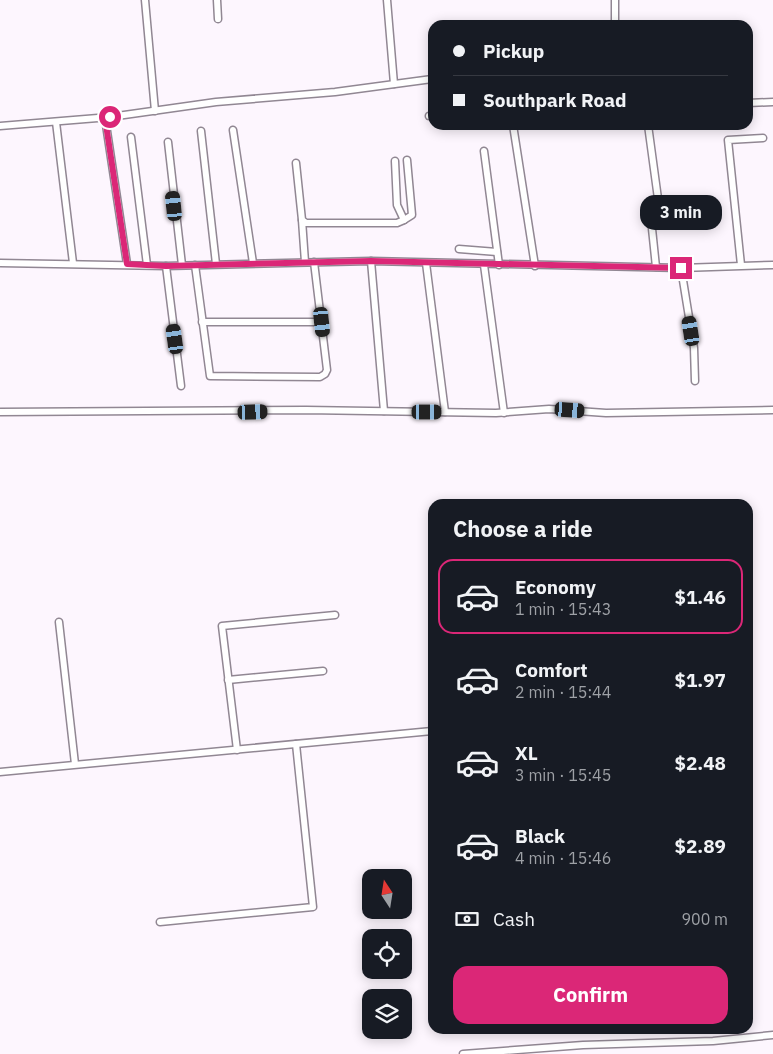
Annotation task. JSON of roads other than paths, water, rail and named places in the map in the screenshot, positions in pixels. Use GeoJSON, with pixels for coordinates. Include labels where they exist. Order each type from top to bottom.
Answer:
{"type":"FeatureCollection","features":[{"type":"Feature","properties":{"kind":"street"},"geometry":{"type":"LineString","coordinates":[[145,0],[155,112]]}},
{"type":"Feature","properties":{"kind":"street"},"geometry":{"type":"LineString","coordinates":[[217,0],[218,20]]}},
{"type":"Feature","properties":{"kind":"street"},"geometry":{"type":"LineString","coordinates":[[387,0],[394,84]]}},
{"type":"Feature","properties":{"kind":"street"},"geometry":{"type":"LineString","coordinates":[[615,0],[615,20]]}},
{"type":"Feature","properties":{"kind":"street"},"geometry":{"type":"LineString","coordinates":[[0,126],[105,118],[216,102],[270,98],[428,80]]}},
{"type":"Feature","properties":{"kind":"street"},"geometry":{"type":"LineString","coordinates":[[753,104],[773,102]]}},
{"type":"Feature","properties":{"kind":"street"},"geometry":{"type":"LineString","coordinates":[[105,118],[127,264]]}},
{"type":"Feature","properties":{"kind":"street"},"geometry":{"type":"LineString","coordinates":[[56,122],[73,263]]}},
{"type":"Feature","properties":{"kind":"street"},"geometry":{"type":"LineString","coordinates":[[233,130],[253,264]]}},
{"type":"Feature","properties":{"kind":"street"},"geometry":{"type":"LineString","coordinates":[[515,130],[535,266]]}},
{"type":"Feature","properties":{"kind":"street"},"geometry":{"type":"LineString","coordinates":[[649,130],[659,206],[651,220],[656,267]]}},
{"type":"Feature","properties":{"kind":"street"},"geometry":{"type":"LineString","coordinates":[[201,131],[216,264]]}},
{"type":"Feature","properties":{"kind":"street"},"geometry":{"type":"LineString","coordinates":[[131,137],[147,265]]}},
{"type":"Feature","properties":{"kind":"street"},"geometry":{"type":"LineString","coordinates":[[741,265],[728,140],[763,138]]}},
{"type":"Feature","properties":{"kind":"street"},"geometry":{"type":"LineString","coordinates":[[168,142],[182,265]]}},
{"type":"Feature","properties":{"kind":"street"},"geometry":{"type":"LineString","coordinates":[[484,151],[499,265]]}},
{"type":"Feature","properties":{"kind":"street"},"geometry":{"type":"LineString","coordinates":[[302,220],[306,223],[398,223],[404,220],[412,214],[407,160]]}},
{"type":"Feature","properties":{"kind":"street"},"geometry":{"type":"LineString","coordinates":[[395,161],[397,205],[404,220]]}},
{"type":"Feature","properties":{"kind":"street"},"geometry":{"type":"LineString","coordinates":[[296,163],[305,262]]}},
{"type":"Feature","properties":{"kind":"street"},"geometry":{"type":"LineString","coordinates":[[459,249],[497,252]]}},
{"type":"Feature","properties":{"kind":"street"},"geometry":{"type":"LineString","coordinates":[[0,263],[166,266],[371,261],[681,268],[773,265]]}},
{"type":"Feature","properties":{"kind":"street"},"geometry":{"type":"LineString","coordinates":[[371,261],[384,411]]}},
{"type":"Feature","properties":{"kind":"street"},"geometry":{"type":"LineString","coordinates":[[195,265],[210,376],[320,377],[327,370],[314,262]]}},
{"type":"Feature","properties":{"kind":"street"},"geometry":{"type":"LineString","coordinates":[[426,263],[445,412]]}},
{"type":"Feature","properties":{"kind":"street"},"geometry":{"type":"LineString","coordinates":[[484,265],[504,412]]}},
{"type":"Feature","properties":{"kind":"street"},"geometry":{"type":"LineString","coordinates":[[166,266],[181,386]]}},
{"type":"Feature","properties":{"kind":"street"},"geometry":{"type":"LineString","coordinates":[[681,268],[694,348],[695,380]]}},
{"type":"Feature","properties":{"kind":"street"},"geometry":{"type":"LineString","coordinates":[[202,322],[322,322]]}},
{"type":"Feature","properties":{"kind":"street"},"geometry":{"type":"LineString","coordinates":[[0,412],[504,412],[548,409],[606,413],[773,410]]}},
{"type":"Feature","properties":{"kind":"street"},"geometry":{"type":"LineString","coordinates":[[237,750],[222,626],[335,616]]}},
{"type":"Feature","properties":{"kind":"street"},"geometry":{"type":"LineString","coordinates":[[59,622],[75,764]]}},
{"type":"Feature","properties":{"kind":"street"},"geometry":{"type":"LineString","coordinates":[[228,680],[323,671]]}},
{"type":"Feature","properties":{"kind":"street"},"geometry":{"type":"LineString","coordinates":[[0,772],[428,731]]}},
{"type":"Feature","properties":{"kind":"street"},"geometry":{"type":"LineString","coordinates":[[160,922],[313,907],[296,744]]}},
{"type":"Feature","properties":{"kind":"street"},"geometry":{"type":"LineString","coordinates":[[464,1054],[583,1045],[714,1041],[773,1035]]}}]}
